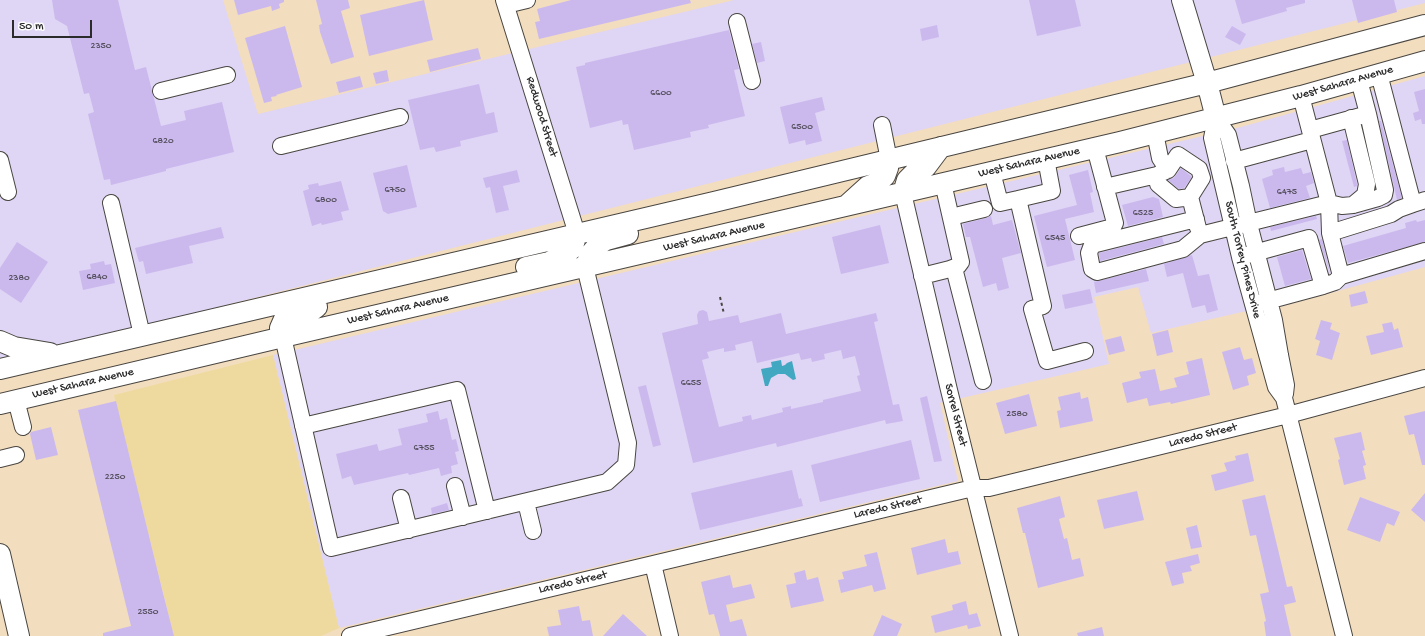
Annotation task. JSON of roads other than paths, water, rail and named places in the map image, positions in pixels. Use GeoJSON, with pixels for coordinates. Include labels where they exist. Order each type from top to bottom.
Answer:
{"type":"FeatureCollection","features":[{"type":"Feature","properties":{"kind":"main road","name":"South Torrey Pines Drive"},"geometry":{"type":"LineString","coordinates":[[1182,0],[1216,118]]}},
{"type":"Feature","properties":{"kind":"main road"},"geometry":{"type":"LineString","coordinates":[[0,369],[686,209],[1207,83],[1425,26]]}},
{"type":"Feature","properties":{"kind":"main road","name":"West Sahara Avenue"},"geometry":{"type":"LineString","coordinates":[[8,402],[1095,148],[1301,96],[1425,61]]}},
{"type":"Feature","properties":{"kind":"main road"},"geometry":{"type":"LineString","coordinates":[[903,193],[906,180],[914,173],[926,167],[941,147]]}},
{"type":"Feature","properties":{"kind":"main road"},"geometry":{"type":"LineString","coordinates":[[845,206],[868,186],[876,183],[885,176],[889,160]]}},
{"type":"Feature","properties":{"kind":"main road"},"geometry":{"type":"LineString","coordinates":[[585,267],[590,253],[606,240],[670,221],[686,209]]}},
{"type":"Feature","properties":{"kind":"main road"},"geometry":{"type":"LineString","coordinates":[[433,302],[509,272],[549,262],[572,248],[577,234]]}},
{"type":"Feature","properties":{"kind":"main road"},"geometry":{"type":"LineString","coordinates":[[283,337],[280,328],[284,319],[288,316],[313,310],[356,286]]}},
{"type":"Feature","properties":{"kind":"main road"},"geometry":{"type":"LineString","coordinates":[[0,341],[14,347],[62,354]]}},
{"type":"Feature","properties":{"kind":"main road"},"geometry":{"type":"LineString","coordinates":[[0,554],[19,636]]}},
{"type":"Feature","properties":{"kind":"street"},"geometry":{"type":"LineString","coordinates":[[505,3],[527,0]]}},
{"type":"Feature","properties":{"kind":"street","name":"Redwood Street"},"geometry":{"type":"LineString","coordinates":[[505,3],[577,234]]}},
{"type":"Feature","properties":{"kind":"street"},"geometry":{"type":"LineString","coordinates":[[737,22],[752,81]]}},
{"type":"Feature","properties":{"kind":"street"},"geometry":{"type":"LineString","coordinates":[[1330,233],[1391,214],[1399,209],[1419,202],[1379,74]]}},
{"type":"Feature","properties":{"kind":"street"},"geometry":{"type":"LineString","coordinates":[[161,91],[227,75]]}},
{"type":"Feature","properties":{"kind":"street"},"geometry":{"type":"LineString","coordinates":[[1196,219],[1092,245],[1089,253],[1092,269],[1097,272],[1183,249],[1200,235],[1329,203],[1342,206],[1352,205],[1384,195],[1385,190],[1359,80]]}},
{"type":"Feature","properties":{"kind":"street"},"geometry":{"type":"LineString","coordinates":[[1301,96],[1329,203],[1330,233],[1341,276]]}},
{"type":"Feature","properties":{"kind":"street"},"geometry":{"type":"LineString","coordinates":[[1234,161],[1311,135],[1351,118],[1368,114]]}},
{"type":"Feature","properties":{"kind":"street"},"geometry":{"type":"LineString","coordinates":[[281,146],[400,117]]}},
{"type":"Feature","properties":{"kind":"street","name":"South Torrey Pines Drive"},"geometry":{"type":"LineString","coordinates":[[1216,118],[1228,134],[1269,300],[1286,385],[1284,398],[1344,636]]}},
{"type":"Feature","properties":{"kind":"street","name":"South Torrey Pines Drive"},"geometry":{"type":"LineString","coordinates":[[1216,118],[1212,138],[1240,257],[1252,305],[1276,387],[1284,398]]}},
{"type":"Feature","properties":{"kind":"street"},"geometry":{"type":"LineString","coordinates":[[1351,118],[1367,184],[1365,195],[1352,205]]}},
{"type":"Feature","properties":{"kind":"street"},"geometry":{"type":"LineString","coordinates":[[882,125],[889,160]]}},
{"type":"Feature","properties":{"kind":"street"},"geometry":{"type":"LineString","coordinates":[[1155,133],[1162,173]]}},
{"type":"Feature","properties":{"kind":"street"},"geometry":{"type":"LineString","coordinates":[[1079,236],[1113,227],[1115,223],[1095,148]]}},
{"type":"Feature","properties":{"kind":"street"},"geometry":{"type":"LineString","coordinates":[[1190,197],[1176,199],[1158,184],[1162,173],[1178,155],[1199,169],[1202,178]]}},
{"type":"Feature","properties":{"kind":"street"},"geometry":{"type":"LineString","coordinates":[[992,172],[1000,203],[1052,191],[1046,159]]}},
{"type":"Feature","properties":{"kind":"street"},"geometry":{"type":"LineString","coordinates":[[0,160],[8,192]]}},
{"type":"Feature","properties":{"kind":"street"},"geometry":{"type":"LineString","coordinates":[[1105,187],[1162,173]]}},
{"type":"Feature","properties":{"kind":"street"},"geometry":{"type":"LineString","coordinates":[[1200,235],[1190,197],[1202,178],[1220,174]]}},
{"type":"Feature","properties":{"kind":"street"},"geometry":{"type":"LineString","coordinates":[[922,276],[954,268],[961,262],[943,183]]}},
{"type":"Feature","properties":{"kind":"street","name":"Sorrel Street"},"geometry":{"type":"LineString","coordinates":[[903,193],[1010,636]]}},
{"type":"Feature","properties":{"kind":"street"},"geometry":{"type":"LineString","coordinates":[[1018,199],[1043,306],[1032,309],[1047,361],[1084,351]]}},
{"type":"Feature","properties":{"kind":"street"},"geometry":{"type":"LineString","coordinates":[[112,203],[142,335]]}},
{"type":"Feature","properties":{"kind":"street"},"geometry":{"type":"LineString","coordinates":[[951,217],[984,209]]}},
{"type":"Feature","properties":{"kind":"street"},"geometry":{"type":"LineString","coordinates":[[1240,257],[1309,238],[1323,286]]}},
{"type":"Feature","properties":{"kind":"street"},"geometry":{"type":"LineString","coordinates":[[1252,305],[1323,286],[1335,282],[1341,276],[1425,251]]}},
{"type":"Feature","properties":{"kind":"street"},"geometry":{"type":"LineString","coordinates":[[283,337],[331,548],[409,530],[607,482],[626,465],[628,443],[585,267]]}},
{"type":"Feature","properties":{"kind":"street"},"geometry":{"type":"LineString","coordinates":[[954,268],[983,381]]}},
{"type":"Feature","properties":{"kind":"street","name":"Laredo Street"},"geometry":{"type":"LineString","coordinates":[[350,636],[974,488],[989,488],[1288,415],[1425,378]]}},
{"type":"Feature","properties":{"kind":"street"},"geometry":{"type":"LineString","coordinates":[[303,426],[457,390],[487,511]]}},
{"type":"Feature","properties":{"kind":"street"},"geometry":{"type":"LineString","coordinates":[[8,402],[22,427]]}},
{"type":"Feature","properties":{"kind":"street"},"geometry":{"type":"LineString","coordinates":[[0,459],[16,455]]}},
{"type":"Feature","properties":{"kind":"street"},"geometry":{"type":"LineString","coordinates":[[456,486],[463,517]]}},
{"type":"Feature","properties":{"kind":"street"},"geometry":{"type":"LineString","coordinates":[[401,498],[409,530]]}},
{"type":"Feature","properties":{"kind":"street"},"geometry":{"type":"LineString","coordinates":[[526,502],[533,530]]}},
{"type":"Feature","properties":{"kind":"street"},"geometry":{"type":"LineString","coordinates":[[653,564],[670,636]]}},
{"type":"Feature","properties":{"kind":"water"},"geometry":{"type":"Polygon","coordinates":[[[781,360],[782,366],[792,361],[796,379],[793,380],[785,374],[778,374],[771,378],[768,386],[765,386],[761,369],[772,367],[771,362],[781,360]]]}}]}
